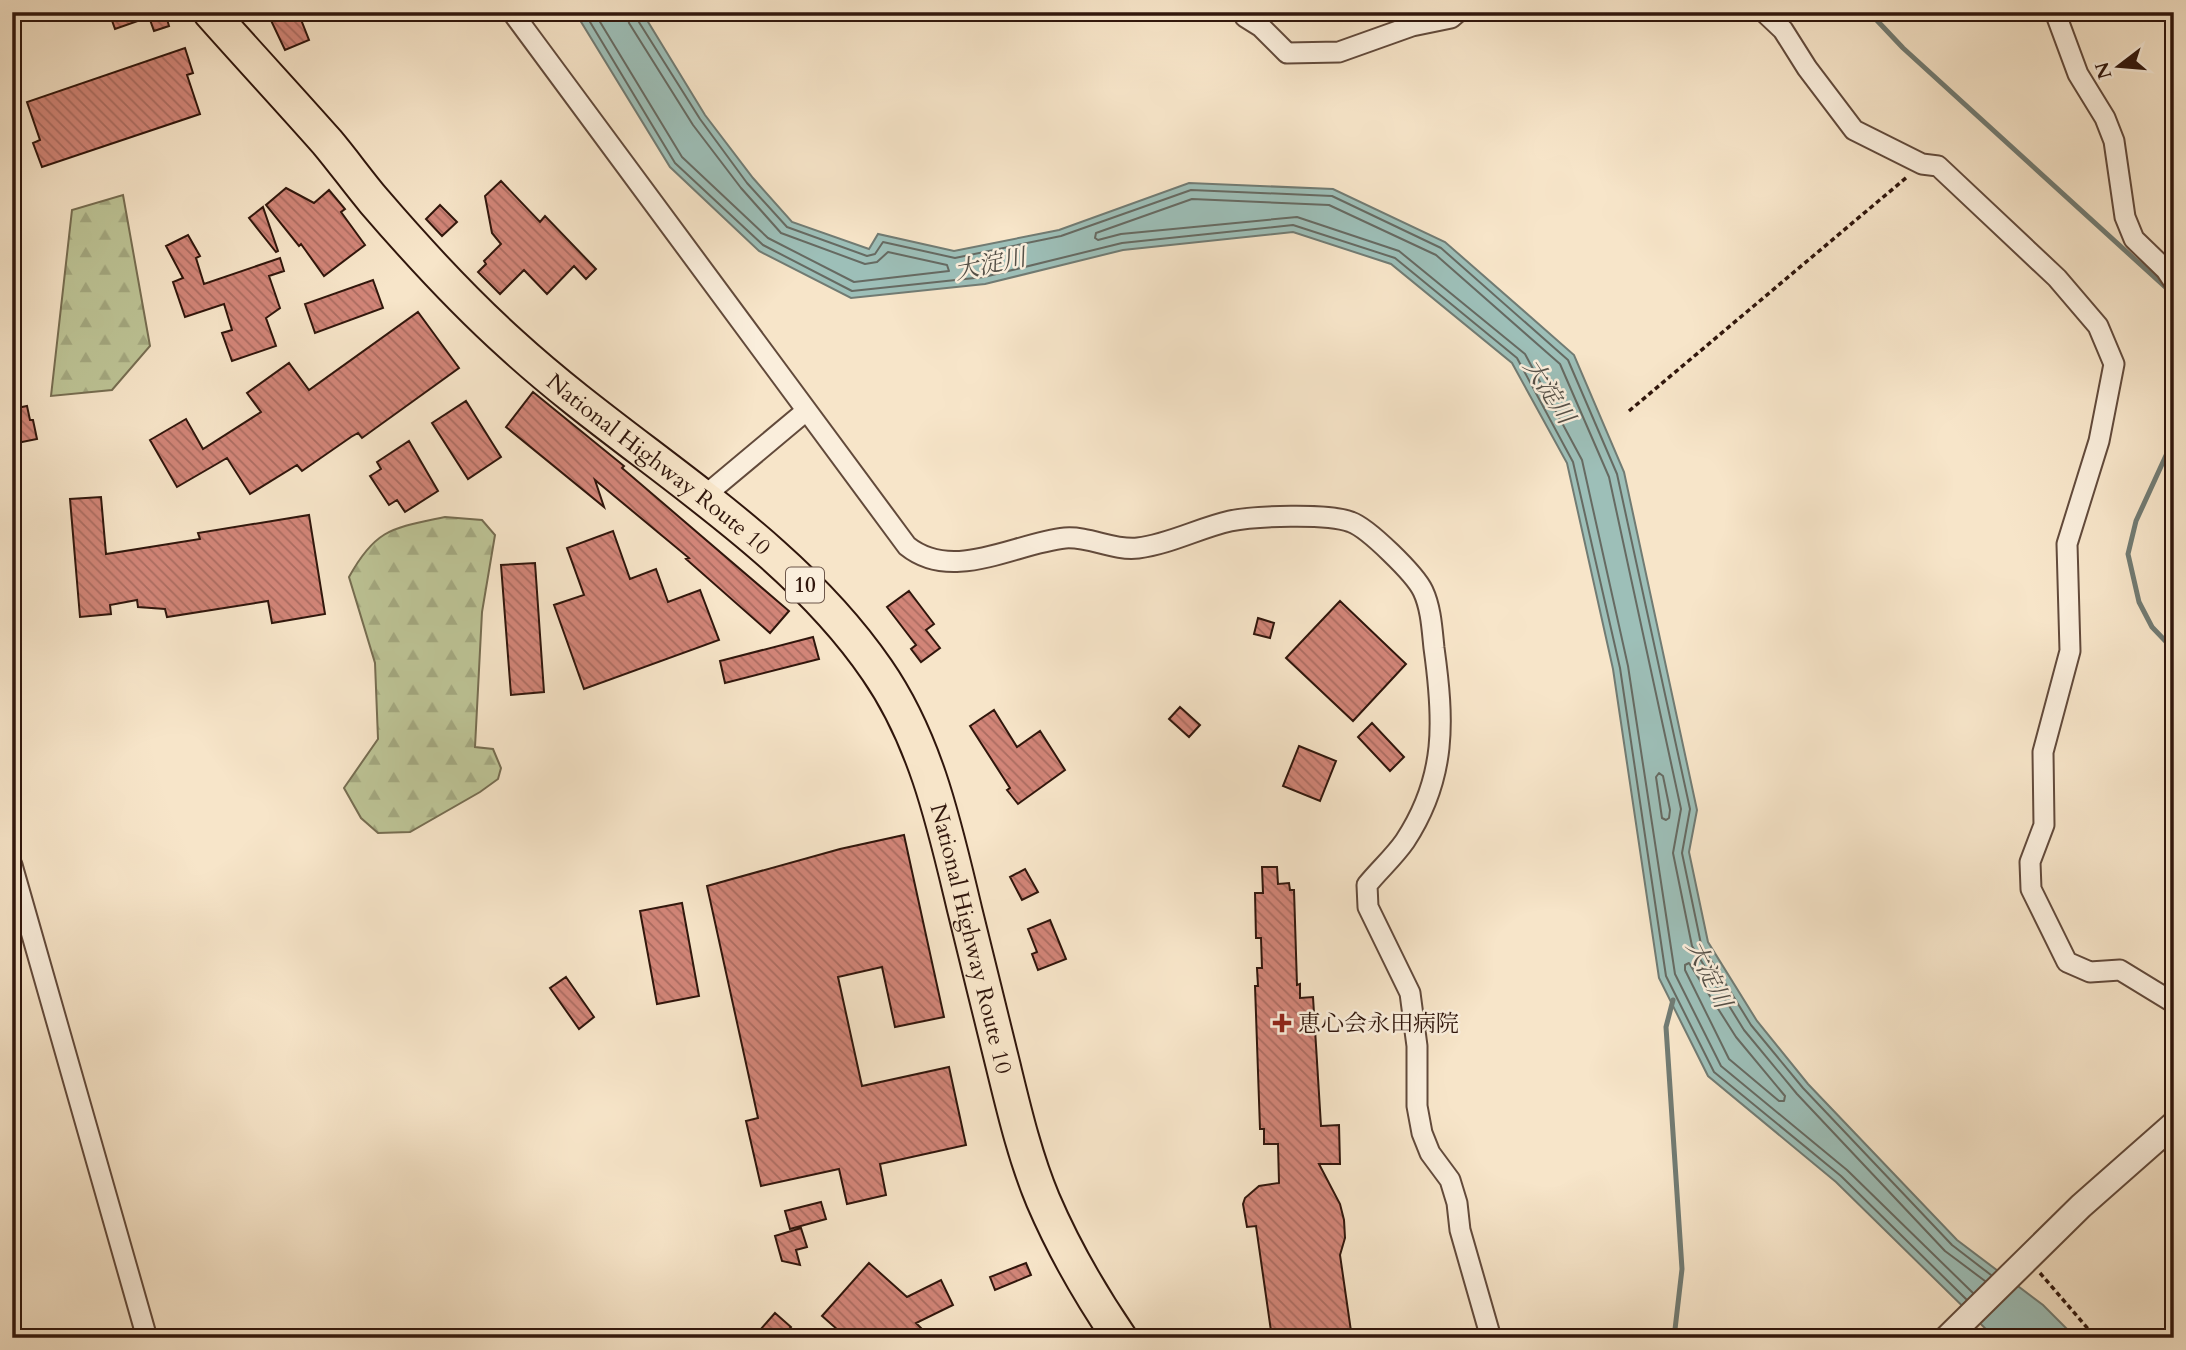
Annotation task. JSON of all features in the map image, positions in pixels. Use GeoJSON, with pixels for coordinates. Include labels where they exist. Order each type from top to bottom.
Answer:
{"type":"FeatureCollection","features":[{"type":"Feature","properties":{"kind":"highway","name":"National Highway Route 10"},"geometry":{"type":"LineString","coordinates":[[210,12],[464,300],[513,347],[606,424],[792,571],[834,615],[878,671],[912,732],[930,779],[948,840],[1016,1120],[1042,1197],[1093,1299],[1121,1338]]}},
{"type":"Feature","properties":{"kind":"street"},"geometry":{"type":"LineString","coordinates":[[512,12],[907,546],[918,554],[933,559],[964,561],[1066,538],[1137,548],[1229,521],[1327,517],[1351,522],[1367,532],[1414,576],[1423,591],[1430,620],[1441,698],[1440,749],[1436,775],[1427,801],[1404,842],[1367,885],[1368,908],[1410,993],[1417,1046],[1417,1106],[1422,1133],[1430,1153],[1450,1180],[1457,1203],[1460,1230],[1491,1338]]}},
{"type":"Feature","properties":{"kind":"street"},"geometry":{"type":"LineString","coordinates":[[1243,12],[1287,52],[1339,52],[1412,26],[1451,18],[1458,12]]}},
{"type":"Feature","properties":{"kind":"street"},"geometry":{"type":"LineString","coordinates":[[1764,12],[1783,30],[1807,68],[1854,130],[1922,164],[1938,166],[2057,278],[2098,326],[2115,364],[2099,441],[2067,544],[2070,650],[2043,752],[2044,825],[2030,862],[2031,889],[2067,962],[2090,972],[2120,970],[2174,1003]]}},
{"type":"Feature","properties":{"kind":"street"},"geometry":{"type":"LineString","coordinates":[[2055,12],[2078,74],[2105,118],[2114,141],[2125,218],[2134,239],[2166,270],[2174,282]]}},
{"type":"Feature","properties":{"kind":"street"},"geometry":{"type":"LineString","coordinates":[[702,498],[806,411]]}},
{"type":"Feature","properties":{"kind":"street"},"geometry":{"type":"LineString","coordinates":[[12,865],[147,1338]]}},
{"type":"Feature","properties":{"kind":"street"},"geometry":{"type":"LineString","coordinates":[[1947,1338],[2081,1206],[2174,1124]]}},
{"type":"Feature","properties":{"kind":"path"},"geometry":{"type":"LineString","coordinates":[[1629,411],[1922,164]]}},
{"type":"Feature","properties":{"kind":"path"},"geometry":{"type":"LineString","coordinates":[[2024,1261],[2096,1338]]}},
{"type":"Feature","properties":{"kind":"green space"},"geometry":{"type":"Polygon","coordinates":[[[123,195],[150,346],[112,390],[51,396],[72,210],[123,195]]]}},
{"type":"Feature","properties":{"kind":"green space"},"geometry":{"type":"Polygon","coordinates":[[[445,517],[482,520],[495,535],[482,612],[475,747],[493,749],[501,768],[498,779],[480,792],[410,832],[378,833],[361,818],[344,788],[378,739],[375,663],[349,577],[368,548],[378,539],[399,528],[445,517]]]}},
{"type":"Feature","properties":{"kind":"water","name":"大淀川"},"geometry":{"type":"Polygon","coordinates":[[[575,12],[642,12],[705,115],[753,178],[792,222],[869,249],[878,234],[954,251],[1059,230],[1189,183],[1333,189],[1445,242],[1574,355],[1624,472],[1697,810],[1689,852],[1708,942],[1757,1021],[1808,1084],[1957,1240],[2043,1305],[2076,1338],[1995,1338],[1836,1182],[1708,1076],[1659,978],[1613,669],[1567,463],[1512,363],[1391,264],[1293,232],[1123,250],[985,284],[851,298],[759,251],[670,167],[575,12]]]}},
{"type":"Feature","properties":{"kind":"building"},"geometry":{"type":"Polygon","coordinates":[[[109,12],[165,12],[169,26],[154,31],[149,17],[115,29],[109,12]]]}},
{"type":"Feature","properties":{"kind":"building"},"geometry":{"type":"Polygon","coordinates":[[[267,12],[298,12],[309,40],[285,50],[267,12]]]}},
{"type":"Feature","properties":{"kind":"building"},"geometry":{"type":"Polygon","coordinates":[[[185,48],[193,73],[187,75],[200,114],[42,167],[33,143],[40,140],[27,102],[185,48]]]}},
{"type":"Feature","properties":{"kind":"building"},"geometry":{"type":"Polygon","coordinates":[[[501,181],[540,222],[545,216],[596,269],[586,279],[574,266],[547,294],[524,270],[500,294],[478,272],[486,264],[484,261],[501,244],[492,233],[485,196],[501,181]]]}},
{"type":"Feature","properties":{"kind":"building"},"geometry":{"type":"Polygon","coordinates":[[[286,188],[314,203],[329,190],[345,209],[341,212],[365,245],[324,276],[301,244],[299,246],[266,205],[286,188]]]}},
{"type":"Feature","properties":{"kind":"building"},"geometry":{"type":"Polygon","coordinates":[[[440,205],[457,222],[442,236],[426,219],[440,205]]]}},
{"type":"Feature","properties":{"kind":"building"},"geometry":{"type":"Polygon","coordinates":[[[263,207],[278,251],[276,252],[249,218],[263,207]]]}},
{"type":"Feature","properties":{"kind":"building"},"geometry":{"type":"Polygon","coordinates":[[[188,235],[200,256],[196,258],[204,284],[280,258],[284,271],[269,276],[280,308],[266,318],[276,346],[232,361],[222,333],[232,330],[224,304],[185,317],[173,282],[183,278],[166,246],[188,235]]]}},
{"type":"Feature","properties":{"kind":"building"},"geometry":{"type":"Polygon","coordinates":[[[373,280],[383,308],[315,333],[305,304],[373,280]]]}},
{"type":"Feature","properties":{"kind":"building"},"geometry":{"type":"Polygon","coordinates":[[[418,312],[459,368],[362,438],[358,433],[302,471],[297,465],[250,494],[227,458],[177,487],[150,440],[186,419],[203,449],[261,412],[247,393],[289,363],[309,390],[418,312]]]}},
{"type":"Feature","properties":{"kind":"building"},"geometry":{"type":"Polygon","coordinates":[[[533,392],[624,466],[622,468],[789,611],[770,633],[686,559],[689,558],[595,480],[604,507],[506,427],[533,392]]]}},
{"type":"Feature","properties":{"kind":"building"},"geometry":{"type":"Polygon","coordinates":[[[466,401],[501,457],[468,479],[432,423],[466,401]]]}},
{"type":"Feature","properties":{"kind":"building"},"geometry":{"type":"Polygon","coordinates":[[[27,406],[37,439],[12,444],[12,409],[27,406]]]}},
{"type":"Feature","properties":{"kind":"building"},"geometry":{"type":"Polygon","coordinates":[[[409,441],[438,491],[405,512],[397,500],[389,505],[370,476],[381,469],[377,462],[409,441]]]}},
{"type":"Feature","properties":{"kind":"building"},"geometry":{"type":"Polygon","coordinates":[[[101,497],[106,554],[200,539],[198,533],[309,515],[325,614],[272,623],[268,601],[167,617],[165,609],[138,607],[137,600],[110,605],[111,614],[80,617],[70,499],[101,497]]]}},
{"type":"Feature","properties":{"kind":"building"},"geometry":{"type":"Polygon","coordinates":[[[613,531],[630,579],[656,569],[668,602],[700,590],[719,640],[584,689],[554,605],[584,595],[567,548],[613,531]]]}},
{"type":"Feature","properties":{"kind":"building"},"geometry":{"type":"Polygon","coordinates":[[[535,563],[544,692],[511,695],[501,565],[535,563]]]}},
{"type":"Feature","properties":{"kind":"building"},"geometry":{"type":"Polygon","coordinates":[[[909,591],[934,624],[926,630],[940,648],[921,662],[911,649],[916,645],[887,607],[909,591]]]}},
{"type":"Feature","properties":{"kind":"building"},"geometry":{"type":"Polygon","coordinates":[[[1340,601],[1406,664],[1353,721],[1286,658],[1340,601]]]}},
{"type":"Feature","properties":{"kind":"building"},"geometry":{"type":"Polygon","coordinates":[[[1258,618],[1274,623],[1270,638],[1254,634],[1258,618]]]}},
{"type":"Feature","properties":{"kind":"building"},"geometry":{"type":"Polygon","coordinates":[[[813,637],[819,659],[725,683],[720,661],[813,637]]]}},
{"type":"Feature","properties":{"kind":"building"},"geometry":{"type":"Polygon","coordinates":[[[1180,707],[1200,725],[1189,737],[1169,719],[1180,707]]]}},
{"type":"Feature","properties":{"kind":"building"},"geometry":{"type":"Polygon","coordinates":[[[994,710],[1017,747],[1040,731],[1065,770],[1018,804],[970,726],[994,710]]]}},
{"type":"Feature","properties":{"kind":"building"},"geometry":{"type":"Polygon","coordinates":[[[1372,723],[1404,757],[1390,771],[1358,737],[1372,723]]]}},
{"type":"Feature","properties":{"kind":"building"},"geometry":{"type":"Polygon","coordinates":[[[1299,746],[1336,761],[1320,801],[1283,786],[1299,746]]]}},
{"type":"Feature","properties":{"kind":"building"},"geometry":{"type":"Polygon","coordinates":[[[904,835],[944,1017],[895,1027],[882,967],[838,977],[862,1086],[949,1067],[966,1145],[880,1164],[886,1195],[847,1204],[839,1169],[761,1186],[746,1121],[758,1118],[707,886],[840,849],[904,835]]]}},
{"type":"Feature","properties":{"kind":"building"},"geometry":{"type":"Polygon","coordinates":[[[1262,867],[1277,867],[1278,884],[1289,883],[1290,890],[1294,890],[1297,985],[1300,984],[1300,998],[1313,997],[1321,1126],[1339,1125],[1340,1164],[1319,1164],[1340,1204],[1344,1220],[1345,1238],[1340,1255],[1352,1338],[1272,1338],[1256,1226],[1247,1227],[1243,1204],[1245,1198],[1259,1186],[1279,1183],[1278,1144],[1264,1144],[1264,1129],[1260,1129],[1255,986],[1258,986],[1257,968],[1262,968],[1261,938],[1256,938],[1255,893],[1263,893],[1262,867]]]}},
{"type":"Feature","properties":{"kind":"building"},"geometry":{"type":"Polygon","coordinates":[[[1025,869],[1038,892],[1022,900],[1010,877],[1025,869]]]}},
{"type":"Feature","properties":{"kind":"building"},"geometry":{"type":"Polygon","coordinates":[[[682,903],[699,996],[657,1004],[640,911],[682,903]]]}},
{"type":"Feature","properties":{"kind":"building"},"geometry":{"type":"Polygon","coordinates":[[[1050,920],[1066,959],[1038,970],[1032,954],[1037,952],[1028,929],[1050,920]]]}},
{"type":"Feature","properties":{"kind":"building"},"geometry":{"type":"Polygon","coordinates":[[[566,977],[594,1017],[579,1029],[550,988],[566,977]]]}},
{"type":"Feature","properties":{"kind":"building"},"geometry":{"type":"Polygon","coordinates":[[[821,1202],[826,1219],[790,1229],[785,1211],[821,1202]]]}},
{"type":"Feature","properties":{"kind":"building"},"geometry":{"type":"Polygon","coordinates":[[[801,1228],[807,1247],[796,1250],[800,1265],[782,1261],[775,1236],[801,1228]]]}},
{"type":"Feature","properties":{"kind":"building"},"geometry":{"type":"Polygon","coordinates":[[[869,1263],[907,1297],[941,1280],[953,1305],[916,1323],[922,1329],[915,1338],[847,1338],[822,1316],[869,1263]]]}},
{"type":"Feature","properties":{"kind":"building"},"geometry":{"type":"Polygon","coordinates":[[[1026,1263],[1031,1275],[995,1290],[990,1277],[1026,1263]]]}},
{"type":"Feature","properties":{"kind":"building"},"geometry":{"type":"Polygon","coordinates":[[[775,1313],[791,1327],[781,1338],[753,1338],[775,1313]]]}},
{"type":"Feature","properties":{"kind":"waterway"},"geometry":{"type":"LineString","coordinates":[[1869,12],[1903,48],[2174,295]]}},
{"type":"Feature","properties":{"kind":"waterway"},"geometry":{"type":"LineString","coordinates":[[2174,438],[2136,521],[2128,554],[2139,602],[2152,627],[2174,650]]}},
{"type":"Feature","properties":{"kind":"waterway"},"geometry":{"type":"LineString","coordinates":[[1673,1000],[1666,1027],[1682,1269],[1674,1338]]}},
{"type":"Feature","properties":{"kind":"place","name":"恵心会永田病院"},"geometry":{"type":"Point","coordinates":[1282,1023]}}]}
